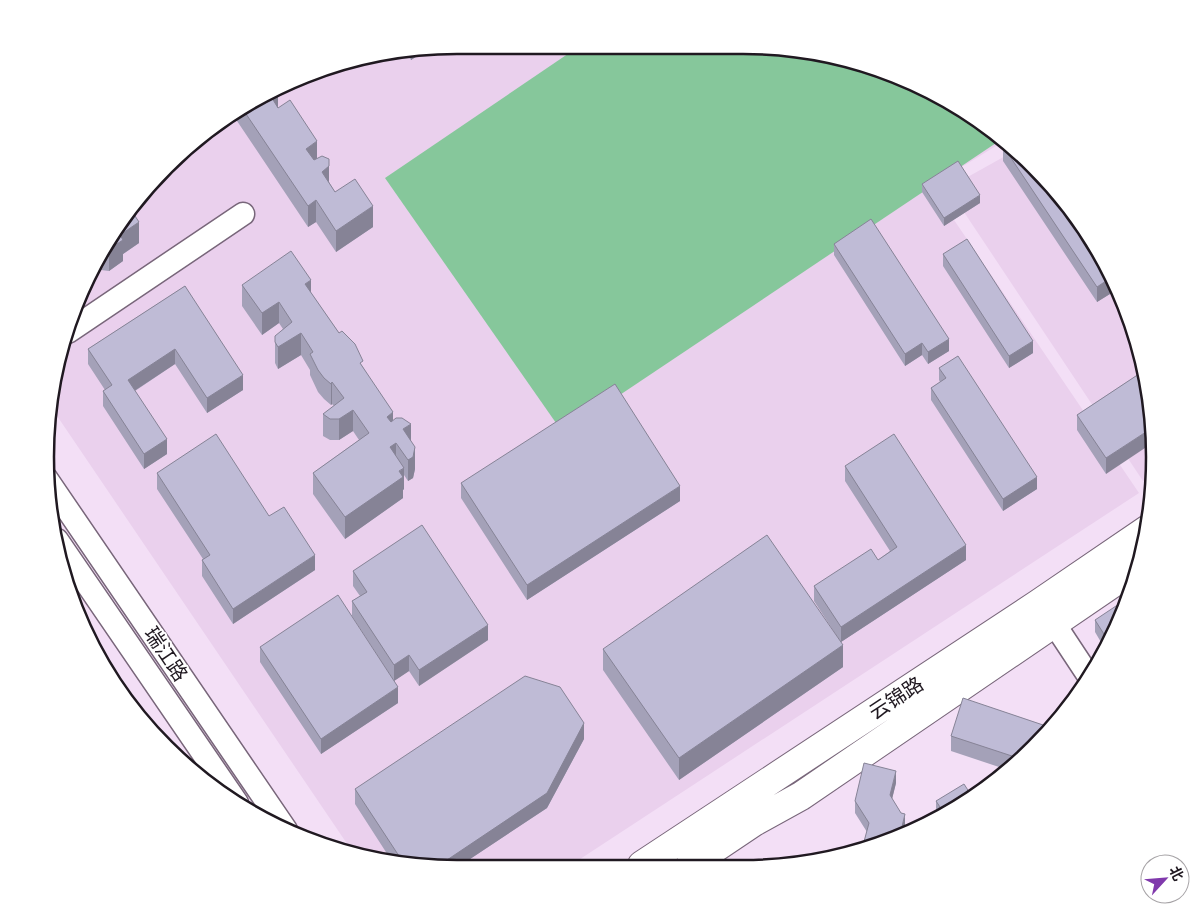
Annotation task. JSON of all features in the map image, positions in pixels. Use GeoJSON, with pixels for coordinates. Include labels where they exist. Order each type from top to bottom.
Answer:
{"type":"FeatureCollection","features":[{"type":"Feature","properties":{"kind":"main road","name":"云锦路"},"geometry":{"type":"LineString","coordinates":[[651,860],[1139,535]]}},
{"type":"Feature","properties":{"kind":"main road","name":"云锦路"},"geometry":{"type":"LineString","coordinates":[[699,860],[754,822],[801,796],[1055,625],[1130,572]]}},
{"type":"Feature","properties":{"kind":"street"},"geometry":{"type":"LineString","coordinates":[[75,327],[243,214]]}},
{"type":"Feature","properties":{"kind":"street","name":"瑞江路"},"geometry":{"type":"LineString","coordinates":[[56,492],[278,819]]}},
{"type":"Feature","properties":{"kind":"street","name":"瑞江路"},"geometry":{"type":"LineString","coordinates":[[65,551],[226,787]]}},
{"type":"Feature","properties":{"kind":"street"},"geometry":{"type":"LineString","coordinates":[[1055,625],[1085,670]]}},
{"type":"Feature","properties":{"kind":"shaded area"},"geometry":{"type":"Polygon","coordinates":[[[743,54],[796,57],[822,61],[873,75],[921,95],[967,122],[998,145],[931,186],[1139,493],[579,860],[431,859],[378,853],[348,846],[56,415],[61,378],[67,353],[84,303],[108,255],[137,212],[154,191],[191,154],[212,137],[255,108],[279,95],[303,84],[353,67],[404,57],[431,55],[743,54]]]}},
{"type":"Feature","properties":{"kind":"shaded area"},"geometry":{"type":"Polygon","coordinates":[[[1009,154],[1046,191],[1078,233],[1092,255],[1116,303],[1133,353],[1143,404],[1146,457],[1145,480],[1143,481],[948,188],[1009,154]]]}},
{"type":"Feature","properties":{"kind":"green space"},"geometry":{"type":"Polygon","coordinates":[[[568,54],[743,54],[796,57],[822,61],[873,75],[921,95],[967,122],[996,143],[563,433],[385,178],[568,54]]]}},
{"type":"Feature","properties":{"kind":"building"},"geometry":{"type":"Polygon","coordinates":[[[272,99],[278,108],[290,100],[317,141],[306,149],[314,160],[322,156],[329,159],[329,166],[322,172],[335,192],[355,179],[373,206],[336,231],[316,200],[308,206],[246,114],[272,99]]]}},
{"type":"Feature","properties":{"kind":"building"},"geometry":{"type":"Polygon","coordinates":[[[1008,153],[1046,191],[1078,233],[1106,281],[1097,287],[1008,153]]]}},
{"type":"Feature","properties":{"kind":"building"},"geometry":{"type":"Polygon","coordinates":[[[958,161],[980,195],[944,218],[922,184],[958,161]]]}},
{"type":"Feature","properties":{"kind":"building"},"geometry":{"type":"Polygon","coordinates":[[[135,215],[139,222],[121,234],[135,215]]]}},
{"type":"Feature","properties":{"kind":"building"},"geometry":{"type":"Polygon","coordinates":[[[871,219],[949,339],[928,352],[922,343],[905,354],[834,244],[871,219]]]}},
{"type":"Feature","properties":{"kind":"building"},"geometry":{"type":"Polygon","coordinates":[[[120,236],[123,240],[114,246],[120,236]]]}},
{"type":"Feature","properties":{"kind":"building"},"geometry":{"type":"Polygon","coordinates":[[[967,239],[1033,341],[1009,356],[943,254],[967,239]]]}},
{"type":"Feature","properties":{"kind":"building"},"geometry":{"type":"Polygon","coordinates":[[[291,251],[311,280],[305,284],[339,333],[342,331],[355,344],[363,361],[360,363],[393,412],[387,417],[391,422],[396,418],[402,418],[411,424],[403,429],[415,447],[413,457],[408,460],[396,443],[390,447],[404,468],[399,471],[403,477],[345,517],[313,473],[369,433],[353,410],[339,419],[330,419],[323,414],[344,398],[332,382],[331,384],[318,370],[310,354],[313,352],[301,333],[278,347],[275,342],[275,336],[292,322],[279,302],[262,313],[242,285],[291,251]]]}},
{"type":"Feature","properties":{"kind":"building"},"geometry":{"type":"Polygon","coordinates":[[[185,286],[243,375],[207,398],[175,349],[128,380],[167,439],[144,454],[103,391],[112,385],[88,349],[185,286]]]}},
{"type":"Feature","properties":{"kind":"building"},"geometry":{"type":"Polygon","coordinates":[[[958,356],[1037,477],[1003,499],[931,388],[946,378],[939,368],[958,356]]]}},
{"type":"Feature","properties":{"kind":"building"},"geometry":{"type":"Polygon","coordinates":[[[1138,375],[1145,433],[1106,458],[1077,415],[1138,375]]]}},
{"type":"Feature","properties":{"kind":"building"},"geometry":{"type":"Polygon","coordinates":[[[615,384],[680,486],[527,585],[461,483],[615,384]]]}},
{"type":"Feature","properties":{"kind":"building"},"geometry":{"type":"Polygon","coordinates":[[[216,434],[269,516],[284,507],[315,555],[233,609],[202,560],[210,555],[157,473],[216,434]]]}},
{"type":"Feature","properties":{"kind":"building"},"geometry":{"type":"Polygon","coordinates":[[[894,434],[966,545],[841,627],[814,586],[871,549],[878,560],[897,547],[845,466],[894,434]]]}},
{"type":"Feature","properties":{"kind":"building"},"geometry":{"type":"Polygon","coordinates":[[[422,525],[488,625],[419,670],[409,655],[394,665],[352,601],[367,592],[353,571],[422,525]]]}},
{"type":"Feature","properties":{"kind":"building"},"geometry":{"type":"Polygon","coordinates":[[[767,535],[843,645],[679,758],[603,649],[767,535]]]}},
{"type":"Feature","properties":{"kind":"building"},"geometry":{"type":"Polygon","coordinates":[[[338,595],[398,687],[321,739],[260,647],[338,595]]]}},
{"type":"Feature","properties":{"kind":"building"},"geometry":{"type":"Polygon","coordinates":[[[1118,604],[1105,635],[1095,620],[1118,604]]]}},
{"type":"Feature","properties":{"kind":"building"},"geometry":{"type":"Polygon","coordinates":[[[525,676],[560,687],[584,723],[547,793],[448,860],[399,856],[355,789],[525,676]]]}},
{"type":"Feature","properties":{"kind":"building"},"geometry":{"type":"Polygon","coordinates":[[[963,698],[1044,725],[1013,756],[951,736],[963,698]]]}},
{"type":"Feature","properties":{"kind":"building"},"geometry":{"type":"Polygon","coordinates":[[[864,763],[896,771],[890,795],[901,813],[905,814],[902,828],[864,842],[869,823],[855,801],[864,763]]]}},
{"type":"Feature","properties":{"kind":"building"},"geometry":{"type":"Polygon","coordinates":[[[964,784],[968,791],[941,808],[936,801],[964,784]]]}}]}
